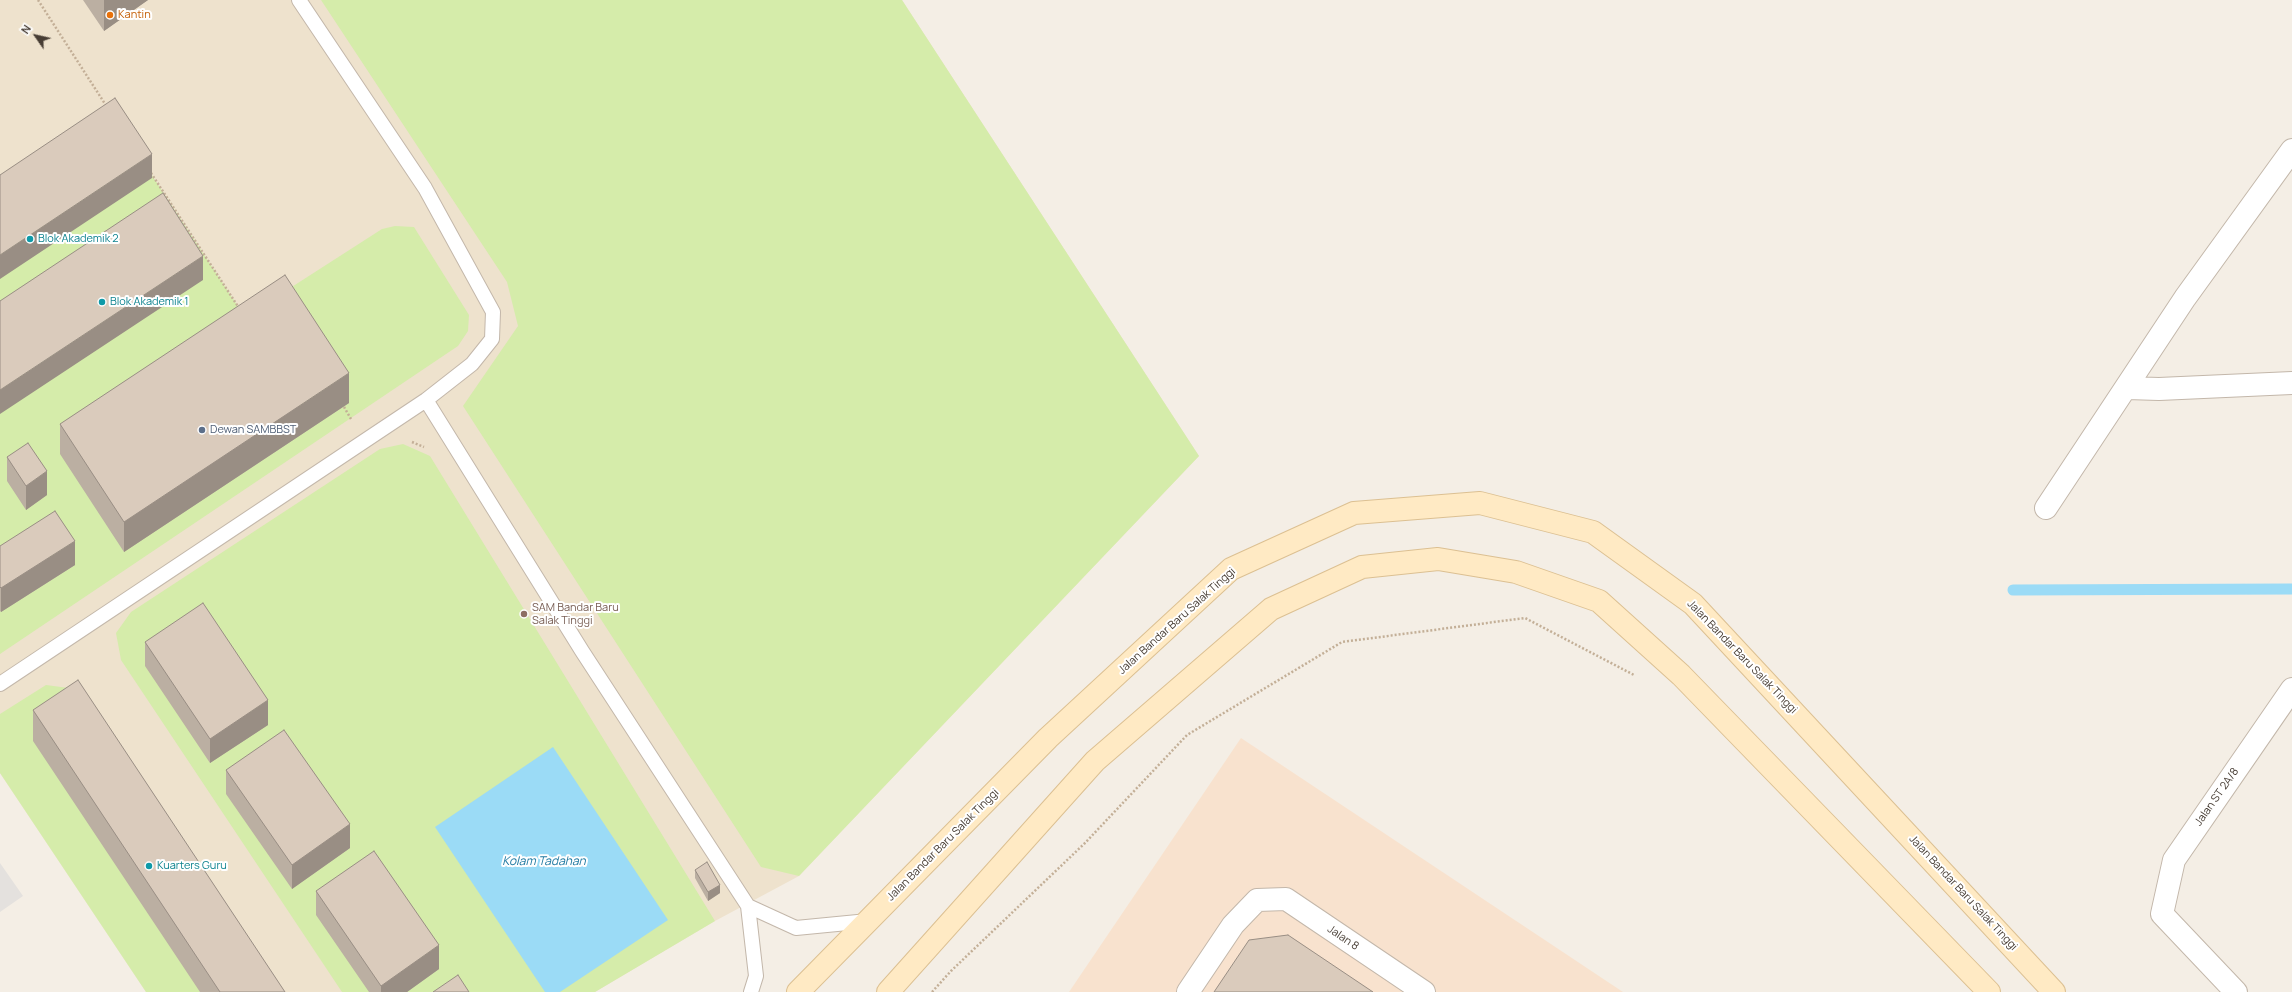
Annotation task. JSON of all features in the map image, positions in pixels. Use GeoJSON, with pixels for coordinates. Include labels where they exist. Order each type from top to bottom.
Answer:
{"type":"FeatureCollection","features":[{"type":"Feature","properties":{"kind":"main road","name":"Jalan Bandar Baru Salak Tinggi"},"geometry":{"type":"LineString","coordinates":[[798,992],[1048,738],[1231,569],[1354,513],[1480,503],[1593,532],[1694,604],[2054,992]]}},
{"type":"Feature","properties":{"kind":"main road"},"geometry":{"type":"LineString","coordinates":[[888,992],[1095,761],[1271,609],[1362,566],[1438,559],[1516,572],[1599,602],[1681,675],[1989,992]]}},
{"type":"Feature","properties":{"kind":"street"},"geometry":{"type":"LineString","coordinates":[[2046,508],[2127,388],[2185,298],[2292,150]]}},
{"type":"Feature","properties":{"kind":"street"},"geometry":{"type":"LineString","coordinates":[[2127,388],[2159,389],[2292,382]]}},
{"type":"Feature","properties":{"kind":"street","name":"Jalan ST 2A/8"},"geometry":{"type":"LineString","coordinates":[[2236,992],[2162,914],[2174,860],[2292,689]]}},
{"type":"Feature","properties":{"kind":"street","name":"Jalan 8"},"geometry":{"type":"LineString","coordinates":[[1188,992],[1233,925],[1257,900],[1286,899],[1424,992]]}},
{"type":"Feature","properties":{"kind":"lane"},"geometry":{"type":"LineString","coordinates":[[0,684],[426,400],[472,364],[492,339],[493,312],[425,188],[298,0]]}},
{"type":"Feature","properties":{"kind":"lane"},"geometry":{"type":"LineString","coordinates":[[426,400],[582,651],[748,906],[756,976],[751,992]]}},
{"type":"Feature","properties":{"kind":"lane"},"geometry":{"type":"LineString","coordinates":[[748,906],[796,928],[868,921]]}},
{"type":"Feature","properties":{"kind":"path"},"geometry":{"type":"LineString","coordinates":[[38,0],[109,109]]}},
{"type":"Feature","properties":{"kind":"path"},"geometry":{"type":"LineString","coordinates":[[147,167],[241,311]]}},
{"type":"Feature","properties":{"kind":"path"},"geometry":{"type":"LineString","coordinates":[[932,992],[951,971],[1085,843],[1187,735],[1342,642],[1525,618],[1635,675]]}},
{"type":"Feature","properties":{"kind":"shaded area","name":"SAM Bandar Baru Salak Tinggi"},"geometry":{"type":"Polygon","coordinates":[[[0,0],[902,0],[1199,456],[799,876],[715,921],[595,992],[146,992],[0,773],[0,0]]]}},
{"type":"Feature","properties":{"kind":"shaded area"},"geometry":{"type":"Polygon","coordinates":[[[1241,738],[1623,992],[1069,992],[1241,738]]]}},
{"type":"Feature","properties":{"kind":"shaded area"},"geometry":{"type":"Polygon","coordinates":[[[0,863],[23,896],[0,912],[0,863]]]}},
{"type":"Feature","properties":{"kind":"green space"},"geometry":{"type":"Polygon","coordinates":[[[321,0],[902,0],[1199,456],[799,876],[761,867],[463,406],[518,326],[507,282],[321,0]]]}},
{"type":"Feature","properties":{"kind":"green space"},"geometry":{"type":"Polygon","coordinates":[[[117,122],[245,317],[382,229],[395,226],[414,227],[469,315],[468,331],[458,346],[0,654],[0,199],[117,122]]]}},
{"type":"Feature","properties":{"kind":"green space"},"geometry":{"type":"Polygon","coordinates":[[[403,444],[430,456],[715,921],[595,992],[342,992],[121,660],[116,633],[131,612],[380,449],[403,444]]]}},
{"type":"Feature","properties":{"kind":"green space"},"geometry":{"type":"Polygon","coordinates":[[[46,685],[76,689],[274,992],[146,992],[0,773],[0,714],[46,685]]]}},
{"type":"Feature","properties":{"kind":"water","name":"Kolam Tadahan"},"geometry":{"type":"Polygon","coordinates":[[[553,747],[668,920],[560,992],[545,992],[435,827],[553,747]]]}},
{"type":"Feature","properties":{"kind":"building","name":"Blok Akademik 2"},"geometry":{"type":"Polygon","coordinates":[[[115,98],[152,154],[0,255],[0,175],[115,98]]]}},
{"type":"Feature","properties":{"kind":"building","name":"Blok Akademik 1"},"geometry":{"type":"Polygon","coordinates":[[[163,193],[203,256],[0,390],[0,301],[163,193]]]}},
{"type":"Feature","properties":{"kind":"building","name":"Dewan SAMBBST"},"geometry":{"type":"Polygon","coordinates":[[[285,275],[349,373],[124,522],[60,424],[285,275]]]}},
{"type":"Feature","properties":{"kind":"building"},"geometry":{"type":"Polygon","coordinates":[[[28,443],[47,471],[26,486],[7,457],[28,443]]]}},
{"type":"Feature","properties":{"kind":"building"},"geometry":{"type":"Polygon","coordinates":[[[55,511],[75,541],[1,588],[0,546],[55,511]]]}},
{"type":"Feature","properties":{"kind":"building"},"geometry":{"type":"Polygon","coordinates":[[[203,603],[268,700],[210,739],[145,642],[203,603]]]}},
{"type":"Feature","properties":{"kind":"building","name":"Kuarters Guru"},"geometry":{"type":"Polygon","coordinates":[[[78,680],[285,992],[220,992],[33,710],[78,680]]]}},
{"type":"Feature","properties":{"kind":"building"},"geometry":{"type":"Polygon","coordinates":[[[284,730],[350,824],[292,865],[226,770],[284,730]]]}},
{"type":"Feature","properties":{"kind":"building"},"geometry":{"type":"Polygon","coordinates":[[[374,851],[439,945],[381,986],[316,891],[374,851]]]}},
{"type":"Feature","properties":{"kind":"building"},"geometry":{"type":"Polygon","coordinates":[[[707,862],[720,885],[708,892],[695,870],[707,862]]]}},
{"type":"Feature","properties":{"kind":"building"},"geometry":{"type":"Polygon","coordinates":[[[1288,935],[1373,992],[1214,992],[1249,940],[1288,935]]]}},
{"type":"Feature","properties":{"kind":"building"},"geometry":{"type":"Polygon","coordinates":[[[458,975],[469,992],[433,992],[458,975]]]}},
{"type":"Feature","properties":{"kind":"waterway"},"geometry":{"type":"LineString","coordinates":[[2013,590],[2292,589]]}},
{"type":"Feature","properties":{"kind":"place","name":"Kantin"},"geometry":{"type":"Point","coordinates":[110,15]}},
{"type":"Feature","properties":{"kind":"place","name":"Blok Akademik 2"},"geometry":{"type":"Point","coordinates":[30,239]}},
{"type":"Feature","properties":{"kind":"place","name":"Blok Akademik 1"},"geometry":{"type":"Point","coordinates":[102,302]}},
{"type":"Feature","properties":{"kind":"place","name":"Dewan SAMBBST"},"geometry":{"type":"Point","coordinates":[202,430]}},
{"type":"Feature","properties":{"kind":"place","name":"SAM Bandar Baru Salak Tinggi"},"geometry":{"type":"Point","coordinates":[524,614]}},
{"type":"Feature","properties":{"kind":"place","name":"Kuarters Guru"},"geometry":{"type":"Point","coordinates":[149,866]}}]}
